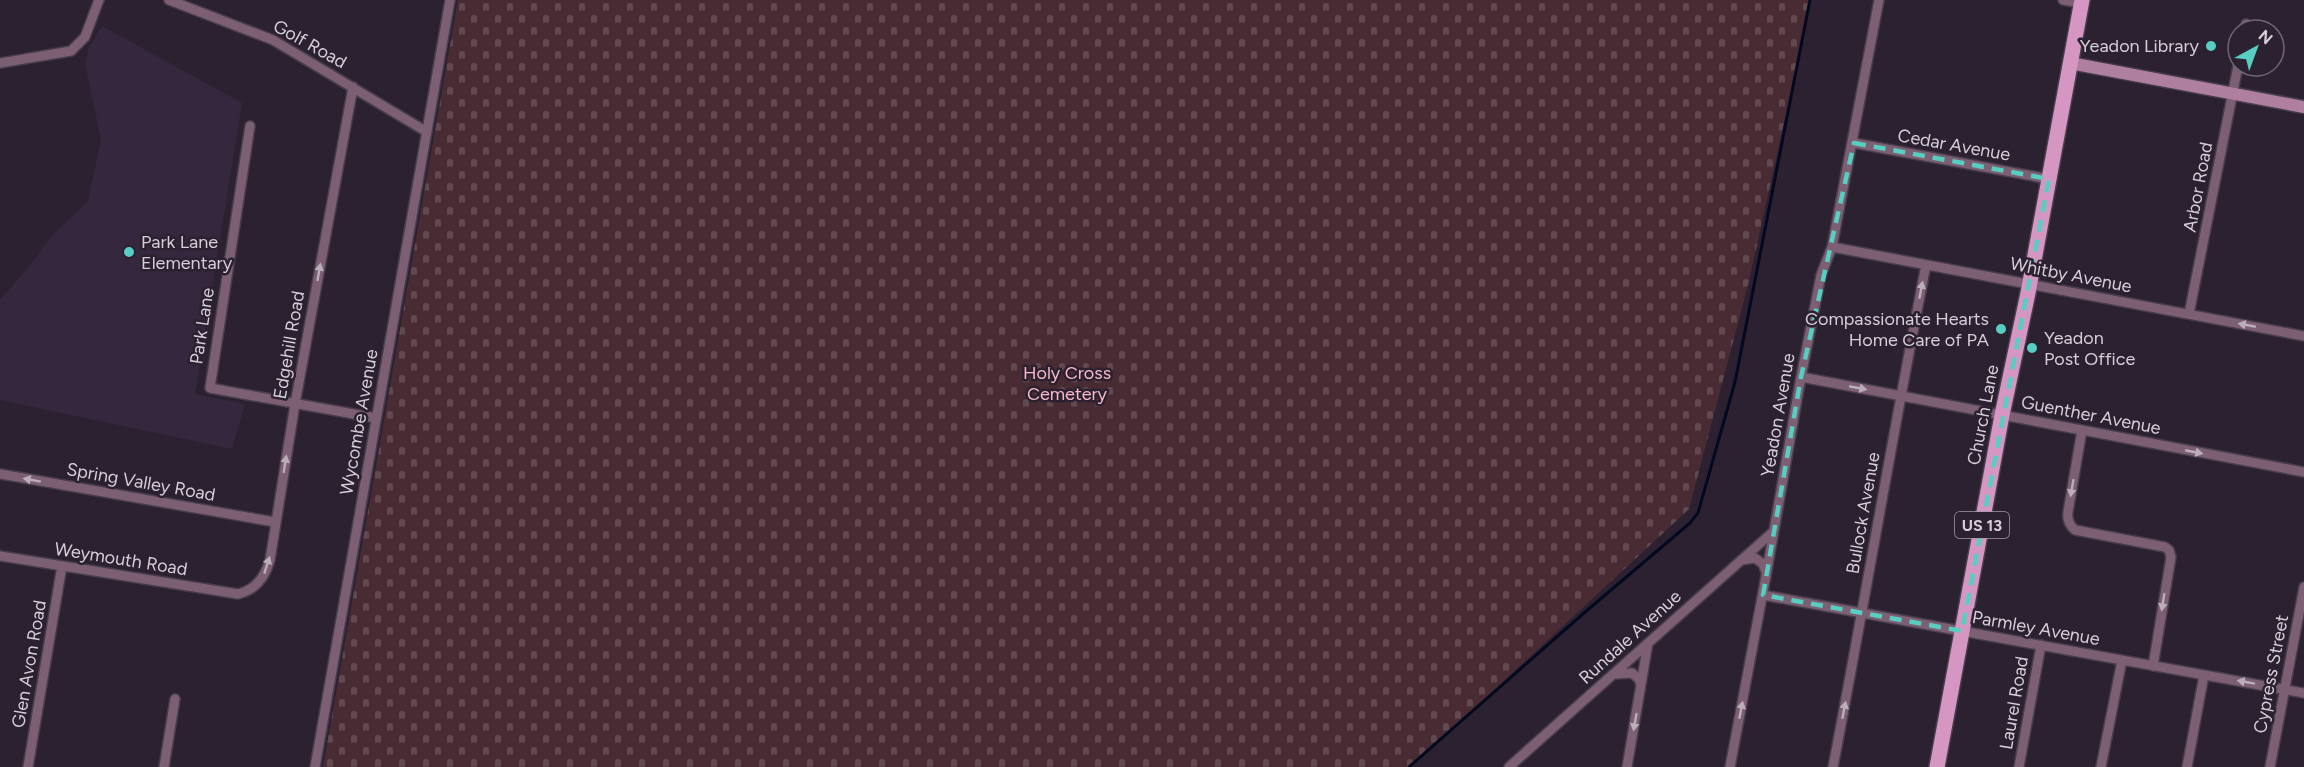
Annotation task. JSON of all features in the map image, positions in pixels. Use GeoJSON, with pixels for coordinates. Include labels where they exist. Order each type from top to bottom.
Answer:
{"type":"FeatureCollection","features":[{"type":"Feature","properties":{"kind":"main road","name":"Church Lane"},"geometry":{"type":"LineString","coordinates":[[1937,767],[2002,415],[2030,284],[2081,2]]}},
{"type":"Feature","properties":{"kind":"street"},"geometry":{"type":"LineString","coordinates":[[0,63],[71,51],[85,37],[99,0]]}},
{"type":"Feature","properties":{"kind":"street","name":"Golf Road"},"geometry":{"type":"LineString","coordinates":[[169,0],[273,40],[427,132]]}},
{"type":"Feature","properties":{"kind":"street","name":"Wycombe Avenue"},"geometry":{"type":"LineString","coordinates":[[315,767],[450,0]]}},
{"type":"Feature","properties":{"kind":"street","name":"Yeadon Avenue"},"geometry":{"type":"LineString","coordinates":[[1730,767],[1801,377],[1821,275],[1832,247],[1854,143],[1880,0]]}},
{"type":"Feature","properties":{"kind":"street"},"geometry":{"type":"LineString","coordinates":[[2063,0],[2081,2]]}},
{"type":"Feature","properties":{"kind":"street"},"geometry":{"type":"LineString","coordinates":[[2070,63],[2304,107]]}},
{"type":"Feature","properties":{"kind":"street","name":"Arbor Road"},"geometry":{"type":"LineString","coordinates":[[2189,314],[2236,78]]}},
{"type":"Feature","properties":{"kind":"street","name":"Edgehill Road"},"geometry":{"type":"LineString","coordinates":[[238,594],[250,590],[265,574],[270,560],[295,404],[353,87]]}},
{"type":"Feature","properties":{"kind":"street","name":"Park Lane"},"geometry":{"type":"LineString","coordinates":[[250,126],[210,388],[295,404]]}},
{"type":"Feature","properties":{"kind":"street","name":"Cedar Avenue"},"geometry":{"type":"LineString","coordinates":[[1854,143],[2049,179]]}},
{"type":"Feature","properties":{"kind":"street","name":"Whitby Avenue"},"geometry":{"type":"LineString","coordinates":[[1832,247],[2304,336]]}},
{"type":"Feature","properties":{"kind":"street","name":"Bullock Avenue"},"geometry":{"type":"LineString","coordinates":[[1833,767],[1926,265]]}},
{"type":"Feature","properties":{"kind":"street","name":"Guenther Avenue"},"geometry":{"type":"LineString","coordinates":[[1801,377],[2304,472]]}},
{"type":"Feature","properties":{"kind":"street"},"geometry":{"type":"LineString","coordinates":[[295,404],[376,418]]}},
{"type":"Feature","properties":{"kind":"street"},"geometry":{"type":"LineString","coordinates":[[2082,430],[2068,512],[2068,520],[2072,527],[2075,530],[2164,547],[2169,550],[2171,557],[2153,666]]}},
{"type":"Feature","properties":{"kind":"street","name":"Spring Valley Road"},"geometry":{"type":"LineString","coordinates":[[0,474],[275,522]]}},
{"type":"Feature","properties":{"kind":"street","name":"Rundale Avenue"},"geometry":{"type":"LineString","coordinates":[[1509,767],[1774,531]]}},
{"type":"Feature","properties":{"kind":"street","name":"Weymouth Road"},"geometry":{"type":"LineString","coordinates":[[0,555],[238,594]]}},
{"type":"Feature","properties":{"kind":"street"},"geometry":{"type":"LineString","coordinates":[[1741,560],[1748,558],[1758,560],[1765,567],[1766,576]]}},
{"type":"Feature","properties":{"kind":"street","name":"Glen Avon Road"},"geometry":{"type":"LineString","coordinates":[[28,767],[62,566]]}},
{"type":"Feature","properties":{"kind":"street","name":"Cypress Street"},"geometry":{"type":"LineString","coordinates":[[2270,767],[2304,587]]}},
{"type":"Feature","properties":{"kind":"street","name":"Parmley Avenue"},"geometry":{"type":"LineString","coordinates":[[1762,595],[2304,693]]}},
{"type":"Feature","properties":{"kind":"street"},"geometry":{"type":"LineString","coordinates":[[1627,767],[1648,643]]}},
{"type":"Feature","properties":{"kind":"street","name":"Laurel Road"},"geometry":{"type":"LineString","coordinates":[[2019,767],[2041,645]]}},
{"type":"Feature","properties":{"kind":"street"},"geometry":{"type":"LineString","coordinates":[[2101,767],[2122,660]]}},
{"type":"Feature","properties":{"kind":"street"},"geometry":{"type":"LineString","coordinates":[[1613,674],[1632,673],[1639,679],[1641,685]]}},
{"type":"Feature","properties":{"kind":"street"},"geometry":{"type":"LineString","coordinates":[[2187,767],[2204,675]]}},
{"type":"Feature","properties":{"kind":"street"},"geometry":{"type":"LineString","coordinates":[[164,767],[175,699]]}},
{"type":"Feature","properties":{"kind":"street"},"geometry":{"type":"LineString","coordinates":[[1523,767],[1524,753]]}},
{"type":"Feature","properties":{"kind":"highlighted area"},"geometry":{"type":"Polygon","coordinates":[[[1854,143],[2049,179],[1962,631],[1763,595],[1801,377],[1854,143]]]}},
{"type":"Feature","properties":{"kind":"shaded area","name":"Park Lane Elementary"},"geometry":{"type":"Polygon","coordinates":[[[102,26],[242,103],[195,394],[245,404],[232,449],[0,400],[0,300],[51,237],[88,201],[101,140],[85,63],[89,47],[102,26]]]}},
{"type":"Feature","properties":{"kind":"green space","name":"Holy Cross Cemetery"},"geometry":{"type":"Polygon","coordinates":[[[458,0],[1811,0],[1749,281],[1689,509],[1411,767],[323,767],[458,0]]]}},
{"type":"Feature","properties":{"kind":"waterway"},"geometry":{"type":"LineString","coordinates":[[1409,767],[1690,523],[1698,513],[1735,382],[1810,0]]}},
{"type":"Feature","properties":{"kind":"place","name":"Yeadon Library"},"geometry":{"type":"Point","coordinates":[2211,46]}},
{"type":"Feature","properties":{"kind":"place","name":"Park Lane Elementary"},"geometry":{"type":"Point","coordinates":[129,252]}},
{"type":"Feature","properties":{"kind":"place","name":"Compassionate Hearts Home Care of PA"},"geometry":{"type":"Point","coordinates":[2001,329]}},
{"type":"Feature","properties":{"kind":"place","name":"Yeadon Post Office"},"geometry":{"type":"Point","coordinates":[2032,348]}}]}
